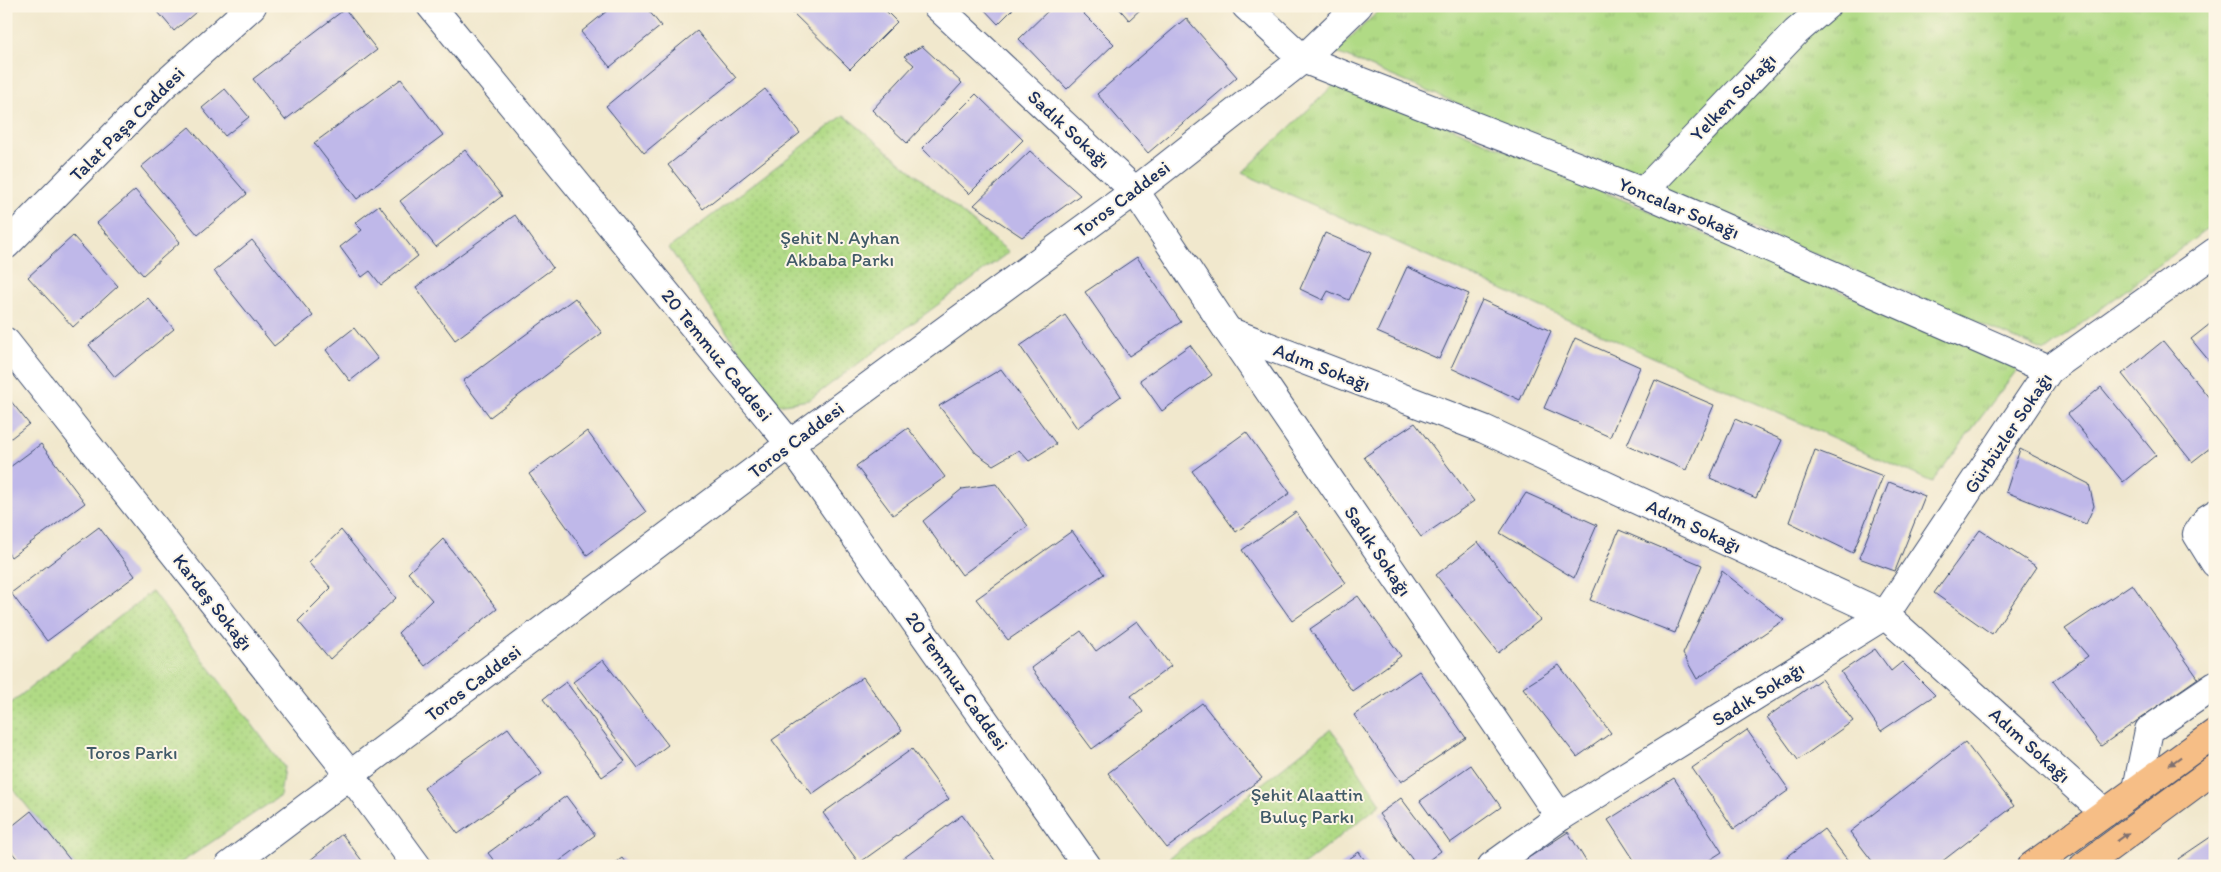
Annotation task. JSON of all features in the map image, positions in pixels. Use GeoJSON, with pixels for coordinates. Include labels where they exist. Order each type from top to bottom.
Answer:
{"type":"FeatureCollection","features":[{"type":"Feature","properties":{"kind":"main road"},"geometry":{"type":"LineString","coordinates":[[2032,866],[2215,732]]}},
{"type":"Feature","properties":{"kind":"main road"},"geometry":{"type":"LineString","coordinates":[[2084,866],[2215,770]]}},
{"type":"Feature","properties":{"kind":"street","name":"Talat Paşa Caddesi"},"geometry":{"type":"LineString","coordinates":[[6,245],[165,84],[252,6]]}},
{"type":"Feature","properties":{"kind":"street","name":"20 Temmuz Caddesi"},"geometry":{"type":"LineString","coordinates":[[431,6],[790,444],[1087,866]]}},
{"type":"Feature","properties":{"kind":"street","name":"Sadık Sokağı"},"geometry":{"type":"LineString","coordinates":[[937,6],[1135,191],[1228,332],[1560,817],[1885,614]]}},
{"type":"Feature","properties":{"kind":"street"},"geometry":{"type":"LineString","coordinates":[[1246,6],[1303,59]]}},
{"type":"Feature","properties":{"kind":"street","name":"Toros Caddesi"},"geometry":{"type":"LineString","coordinates":[[229,866],[790,444],[1135,191],[1303,59],[1358,6]]}},
{"type":"Feature","properties":{"kind":"street","name":"Yelken Sokağı"},"geometry":{"type":"LineString","coordinates":[[1644,192],[1796,32],[1826,6]]}},
{"type":"Feature","properties":{"kind":"street","name":"Yoncalar Sokağı"},"geometry":{"type":"LineString","coordinates":[[1303,59],[1644,192],[2049,370]]}},
{"type":"Feature","properties":{"kind":"street","name":"Gürbüzler Sokağı"},"geometry":{"type":"LineString","coordinates":[[1885,614],[2049,370],[2215,252]]}},
{"type":"Feature","properties":{"kind":"street","name":"Adım Sokağı"},"geometry":{"type":"LineString","coordinates":[[1228,332],[1484,429],[1885,614],[2105,813]]}},
{"type":"Feature","properties":{"kind":"street","name":"Kardeş Sokağı"},"geometry":{"type":"LineString","coordinates":[[6,342],[351,776],[417,866]]}},
{"type":"Feature","properties":{"kind":"street"},"geometry":{"type":"LineString","coordinates":[[2215,514],[2207,519],[2197,534],[2215,563]]}},
{"type":"Feature","properties":{"kind":"street"},"geometry":{"type":"LineString","coordinates":[[2137,789],[2149,730],[2215,685]]}},
{"type":"Feature","properties":{"kind":"street"},"geometry":{"type":"LineString","coordinates":[[1492,866],[1560,817]]}},
{"type":"Feature","properties":{"kind":"green space"},"geometry":{"type":"Polygon","coordinates":[[[1384,6],[2215,6],[2215,223],[2045,351],[1335,52],[1384,6]]]}},
{"type":"Feature","properties":{"kind":"green space"},"geometry":{"type":"Polygon","coordinates":[[[1339,80],[2019,367],[1932,482],[1242,173],[1339,80]]]}},
{"type":"Feature","properties":{"kind":"green space","name":"Şehit N. Ayhan Akbaba Parkı"},"geometry":{"type":"Polygon","coordinates":[[[844,115],[1009,252],[809,400],[777,405],[669,248],[844,115]]]}},
{"type":"Feature","properties":{"kind":"green space","name":"Toros Parkı"},"geometry":{"type":"Polygon","coordinates":[[[152,591],[284,767],[280,796],[176,866],[75,866],[6,780],[6,707],[152,591]]]}},
{"type":"Feature","properties":{"kind":"green space","name":"Şehit Alaattin Buluç Parkı"},"geometry":{"type":"Polygon","coordinates":[[[1331,729],[1381,804],[1302,866],[1159,866],[1331,729]]]}},
{"type":"Feature","properties":{"kind":"building"},"geometry":{"type":"Polygon","coordinates":[[[153,6],[203,6],[174,31],[153,6]]]}},
{"type":"Feature","properties":{"kind":"building"},"geometry":{"type":"Polygon","coordinates":[[[613,6],[645,6],[661,26],[610,67],[581,32],[613,6]]]}},
{"type":"Feature","properties":{"kind":"building"},"geometry":{"type":"Polygon","coordinates":[[[786,6],[881,6],[897,22],[850,69],[786,6]]]}},
{"type":"Feature","properties":{"kind":"building"},"geometry":{"type":"Polygon","coordinates":[[[981,6],[1016,6],[998,24],[981,6]]]}},
{"type":"Feature","properties":{"kind":"building"},"geometry":{"type":"Polygon","coordinates":[[[1053,6],[1076,6],[1114,44],[1067,89],[1019,39],[1053,6]]]}},
{"type":"Feature","properties":{"kind":"building"},"geometry":{"type":"Polygon","coordinates":[[[1117,6],[1144,6],[1129,20],[1117,6]]]}},
{"type":"Feature","properties":{"kind":"building"},"geometry":{"type":"Polygon","coordinates":[[[345,9],[377,50],[285,120],[253,79],[345,9]]]}},
{"type":"Feature","properties":{"kind":"building"},"geometry":{"type":"Polygon","coordinates":[[[1186,18],[1237,77],[1148,153],[1097,94],[1186,18]]]}},
{"type":"Feature","properties":{"kind":"building"},"geometry":{"type":"Polygon","coordinates":[[[697,31],[736,78],[644,153],[606,106],[697,31]]]}},
{"type":"Feature","properties":{"kind":"building"},"geometry":{"type":"Polygon","coordinates":[[[922,46],[962,83],[907,143],[872,110],[914,65],[904,56],[922,46]]]}},
{"type":"Feature","properties":{"kind":"building"},"geometry":{"type":"Polygon","coordinates":[[[401,79],[443,135],[357,199],[314,143],[401,79]]]}},
{"type":"Feature","properties":{"kind":"building"},"geometry":{"type":"Polygon","coordinates":[[[225,89],[249,117],[225,136],[202,108],[225,89]]]}},
{"type":"Feature","properties":{"kind":"building"},"geometry":{"type":"Polygon","coordinates":[[[765,89],[800,133],[703,209],[668,165],[765,89]]]}},
{"type":"Feature","properties":{"kind":"building"},"geometry":{"type":"Polygon","coordinates":[[[976,94],[1023,140],[969,194],[922,148],[976,94]]]}},
{"type":"Feature","properties":{"kind":"building"},"geometry":{"type":"Polygon","coordinates":[[[189,127],[247,194],[198,235],[141,167],[189,127]]]}},
{"type":"Feature","properties":{"kind":"building"},"geometry":{"type":"Polygon","coordinates":[[[465,150],[502,196],[436,247],[400,201],[465,150]]]}},
{"type":"Feature","properties":{"kind":"building"},"geometry":{"type":"Polygon","coordinates":[[[1030,151],[1080,195],[1022,237],[974,205],[1030,151]]]}},
{"type":"Feature","properties":{"kind":"building"},"geometry":{"type":"Polygon","coordinates":[[[135,190],[180,242],[143,275],[97,223],[135,190]]]}},
{"type":"Feature","properties":{"kind":"building"},"geometry":{"type":"Polygon","coordinates":[[[379,205],[418,256],[381,285],[370,271],[362,277],[340,247],[362,230],[355,223],[379,205]]]}},
{"type":"Feature","properties":{"kind":"building"},"geometry":{"type":"Polygon","coordinates":[[[515,215],[553,268],[455,340],[416,287],[515,215]]]}},
{"type":"Feature","properties":{"kind":"building"},"geometry":{"type":"Polygon","coordinates":[[[1325,233],[1371,253],[1349,300],[1328,291],[1323,300],[1300,289],[1325,233]]]}},
{"type":"Feature","properties":{"kind":"building"},"geometry":{"type":"Polygon","coordinates":[[[73,236],[118,286],[73,327],[28,277],[73,236]]]}},
{"type":"Feature","properties":{"kind":"building"},"geometry":{"type":"Polygon","coordinates":[[[252,240],[313,316],[274,346],[214,271],[252,240]]]}},
{"type":"Feature","properties":{"kind":"building"},"geometry":{"type":"Polygon","coordinates":[[[1137,257],[1181,322],[1129,356],[1085,292],[1137,257]]]}},
{"type":"Feature","properties":{"kind":"building"},"geometry":{"type":"Polygon","coordinates":[[[1407,267],[1469,294],[1439,359],[1377,332],[1407,267]]]}},
{"type":"Feature","properties":{"kind":"building"},"geometry":{"type":"Polygon","coordinates":[[[148,298],[174,329],[115,377],[89,345],[148,298]]]}},
{"type":"Feature","properties":{"kind":"building"},"geometry":{"type":"Polygon","coordinates":[[[575,298],[602,333],[490,417],[463,381],[575,298]]]}},
{"type":"Feature","properties":{"kind":"building"},"geometry":{"type":"Polygon","coordinates":[[[1482,300],[1551,331],[1520,400],[1451,368],[1482,300]]]}},
{"type":"Feature","properties":{"kind":"building"},"geometry":{"type":"Polygon","coordinates":[[[1065,315],[1121,396],[1077,428],[1020,346],[1065,315]]]}},
{"type":"Feature","properties":{"kind":"building"},"geometry":{"type":"Polygon","coordinates":[[[2215,320],[2215,368],[2191,339],[2215,320]]]}},
{"type":"Feature","properties":{"kind":"building"},"geometry":{"type":"Polygon","coordinates":[[[354,328],[378,359],[350,381],[326,350],[354,328]]]}},
{"type":"Feature","properties":{"kind":"building"},"geometry":{"type":"Polygon","coordinates":[[[1575,338],[1640,367],[1610,437],[1544,408],[1575,338]]]}},
{"type":"Feature","properties":{"kind":"building"},"geometry":{"type":"Polygon","coordinates":[[[2163,341],[2215,405],[2215,444],[2192,462],[2122,374],[2163,341]]]}},
{"type":"Feature","properties":{"kind":"building"},"geometry":{"type":"Polygon","coordinates":[[[1190,345],[1212,375],[1162,411],[1140,380],[1190,345]]]}},
{"type":"Feature","properties":{"kind":"building"},"geometry":{"type":"Polygon","coordinates":[[[1001,369],[1056,444],[1029,461],[1019,450],[993,465],[976,453],[939,406],[1001,369]]]}},
{"type":"Feature","properties":{"kind":"building"},"geometry":{"type":"Polygon","coordinates":[[[1655,380],[1714,405],[1686,470],[1627,445],[1655,380]]]}},
{"type":"Feature","properties":{"kind":"building"},"geometry":{"type":"Polygon","coordinates":[[[2101,387],[2156,455],[2123,482],[2068,414],[2101,387]]]}},
{"type":"Feature","properties":{"kind":"building"},"geometry":{"type":"Polygon","coordinates":[[[6,395],[29,424],[6,442],[6,395]]]}},
{"type":"Feature","properties":{"kind":"building"},"geometry":{"type":"Polygon","coordinates":[[[1735,419],[1782,440],[1756,498],[1710,478],[1735,419]]]}},
{"type":"Feature","properties":{"kind":"building"},"geometry":{"type":"Polygon","coordinates":[[[1415,423],[1474,501],[1421,537],[1364,457],[1415,423]]]}},
{"type":"Feature","properties":{"kind":"building"},"geometry":{"type":"Polygon","coordinates":[[[908,428],[945,477],[893,515],[856,466],[908,428]]]}},
{"type":"Feature","properties":{"kind":"building"},"geometry":{"type":"Polygon","coordinates":[[[587,431],[646,512],[587,555],[529,474],[587,431]]]}},
{"type":"Feature","properties":{"kind":"building"},"geometry":{"type":"Polygon","coordinates":[[[1246,432],[1290,493],[1236,532],[1192,471],[1246,432]]]}},
{"type":"Feature","properties":{"kind":"building"},"geometry":{"type":"Polygon","coordinates":[[[41,444],[85,503],[11,557],[6,550],[6,470],[41,444]]]}},
{"type":"Feature","properties":{"kind":"building"},"geometry":{"type":"Polygon","coordinates":[[[2020,449],[2089,484],[2094,506],[2086,524],[2006,492],[2020,449]]]}},
{"type":"Feature","properties":{"kind":"building"},"geometry":{"type":"Polygon","coordinates":[[[1815,450],[1883,476],[1853,553],[1789,522],[1815,450]]]}},
{"type":"Feature","properties":{"kind":"building"},"geometry":{"type":"Polygon","coordinates":[[[1889,482],[1925,496],[1895,571],[1859,558],[1889,482]]]}},
{"type":"Feature","properties":{"kind":"building"},"geometry":{"type":"Polygon","coordinates":[[[996,484],[1028,526],[962,575],[923,521],[962,489],[996,484]]]}},
{"type":"Feature","properties":{"kind":"building"},"geometry":{"type":"Polygon","coordinates":[[[1526,493],[1597,525],[1574,578],[1500,533],[1526,493]]]}},
{"type":"Feature","properties":{"kind":"building"},"geometry":{"type":"Polygon","coordinates":[[[1296,512],[1346,583],[1292,621],[1242,550],[1296,512]]]}},
{"type":"Feature","properties":{"kind":"building"},"geometry":{"type":"Polygon","coordinates":[[[99,527],[135,576],[47,641],[11,593],[99,527]]]}},
{"type":"Feature","properties":{"kind":"building"},"geometry":{"type":"Polygon","coordinates":[[[341,530],[396,598],[330,659],[298,621],[331,588],[308,562],[341,530]]]}},
{"type":"Feature","properties":{"kind":"building"},"geometry":{"type":"Polygon","coordinates":[[[1619,530],[1702,565],[1675,633],[1590,600],[1619,530]]]}},
{"type":"Feature","properties":{"kind":"building"},"geometry":{"type":"Polygon","coordinates":[[[1980,530],[2037,567],[1992,634],[1934,593],[1980,530]]]}},
{"type":"Feature","properties":{"kind":"building"},"geometry":{"type":"Polygon","coordinates":[[[1072,531],[1104,574],[1008,640],[976,599],[1072,531]]]}},
{"type":"Feature","properties":{"kind":"building"},"geometry":{"type":"Polygon","coordinates":[[[443,539],[497,609],[425,666],[398,633],[432,600],[408,573],[443,539]]]}},
{"type":"Feature","properties":{"kind":"building"},"geometry":{"type":"Polygon","coordinates":[[[1478,542],[1540,620],[1498,653],[1436,575],[1478,542]]]}},
{"type":"Feature","properties":{"kind":"building"},"geometry":{"type":"Polygon","coordinates":[[[1722,571],[1784,620],[1697,679],[1683,654],[1722,571]]]}},
{"type":"Feature","properties":{"kind":"building"},"geometry":{"type":"Polygon","coordinates":[[[2132,584],[2198,678],[2101,746],[2053,681],[2088,656],[2065,629],[2132,584]]]}},
{"type":"Feature","properties":{"kind":"building"},"geometry":{"type":"Polygon","coordinates":[[[1358,596],[1401,656],[1352,691],[1310,629],[1358,596]]]}},
{"type":"Feature","properties":{"kind":"building"},"geometry":{"type":"Polygon","coordinates":[[[1137,621],[1171,666],[1131,696],[1143,712],[1092,749],[1031,668],[1081,631],[1096,651],[1137,621]]]}},
{"type":"Feature","properties":{"kind":"building"},"geometry":{"type":"Polygon","coordinates":[[[1875,649],[1891,671],[1902,662],[1935,695],[1881,731],[1841,672],[1875,649]]]}},
{"type":"Feature","properties":{"kind":"building"},"geometry":{"type":"Polygon","coordinates":[[[603,660],[668,745],[638,768],[573,682],[603,660]]]}},
{"type":"Feature","properties":{"kind":"building"},"geometry":{"type":"Polygon","coordinates":[[[1559,665],[1611,733],[1577,757],[1523,688],[1559,665]]]}},
{"type":"Feature","properties":{"kind":"building"},"geometry":{"type":"Polygon","coordinates":[[[1419,671],[1466,738],[1401,782],[1354,715],[1419,671]]]}},
{"type":"Feature","properties":{"kind":"building"},"geometry":{"type":"Polygon","coordinates":[[[863,677],[902,731],[812,794],[772,740],[863,677]]]}},
{"type":"Feature","properties":{"kind":"building"},"geometry":{"type":"Polygon","coordinates":[[[1821,679],[1853,721],[1798,760],[1767,717],[1821,679]]]}},
{"type":"Feature","properties":{"kind":"building"},"geometry":{"type":"Polygon","coordinates":[[[566,682],[625,761],[602,777],[543,699],[566,682]]]}},
{"type":"Feature","properties":{"kind":"building"},"geometry":{"type":"Polygon","coordinates":[[[1202,703],[1262,778],[1167,848],[1108,773],[1202,703]]]}},
{"type":"Feature","properties":{"kind":"building"},"geometry":{"type":"Polygon","coordinates":[[[508,728],[542,774],[458,834],[424,788],[508,728]]]}},
{"type":"Feature","properties":{"kind":"building"},"geometry":{"type":"Polygon","coordinates":[[[1747,730],[1789,790],[1734,829],[1692,768],[1747,730]]]}},
{"type":"Feature","properties":{"kind":"building"},"geometry":{"type":"Polygon","coordinates":[[[1965,742],[2014,806],[1936,866],[1876,866],[1850,832],[1965,742]]]}},
{"type":"Feature","properties":{"kind":"building"},"geometry":{"type":"Polygon","coordinates":[[[912,749],[949,799],[859,863],[823,813],[912,749]]]}},
{"type":"Feature","properties":{"kind":"building"},"geometry":{"type":"Polygon","coordinates":[[[1471,765],[1501,807],[1450,843],[1420,801],[1471,765]]]}},
{"type":"Feature","properties":{"kind":"building"},"geometry":{"type":"Polygon","coordinates":[[[1674,778],[1722,852],[1700,866],[1638,866],[1608,820],[1674,778]]]}},
{"type":"Feature","properties":{"kind":"building"},"geometry":{"type":"Polygon","coordinates":[[[566,796],[595,835],[553,866],[498,866],[488,853],[566,796]]]}},
{"type":"Feature","properties":{"kind":"building"},"geometry":{"type":"Polygon","coordinates":[[[1401,798],[1441,851],[1421,866],[1417,866],[1379,814],[1401,798]]]}},
{"type":"Feature","properties":{"kind":"building"},"geometry":{"type":"Polygon","coordinates":[[[31,811],[75,866],[23,866],[6,845],[6,831],[31,811]]]}},
{"type":"Feature","properties":{"kind":"building"},"geometry":{"type":"Polygon","coordinates":[[[962,815],[999,866],[893,866],[962,815]]]}},
{"type":"Feature","properties":{"kind":"building"},"geometry":{"type":"Polygon","coordinates":[[[1824,829],[1852,866],[1775,866],[1824,829]]]}},
{"type":"Feature","properties":{"kind":"building"},"geometry":{"type":"Polygon","coordinates":[[[1568,832],[1589,866],[1516,866],[1568,832]]]}},
{"type":"Feature","properties":{"kind":"building"},"geometry":{"type":"Polygon","coordinates":[[[342,834],[366,866],[303,866],[342,834]]]}},
{"type":"Feature","properties":{"kind":"building"},"geometry":{"type":"Polygon","coordinates":[[[2215,834],[2215,866],[2182,866],[2178,859],[2215,834]]]}},
{"type":"Feature","properties":{"kind":"building"},"geometry":{"type":"Polygon","coordinates":[[[1359,852],[1369,866],[1339,866],[1359,852]]]}},
{"type":"Feature","properties":{"kind":"building"},"geometry":{"type":"Polygon","coordinates":[[[622,858],[628,866],[611,866],[622,858]]]}}]}
